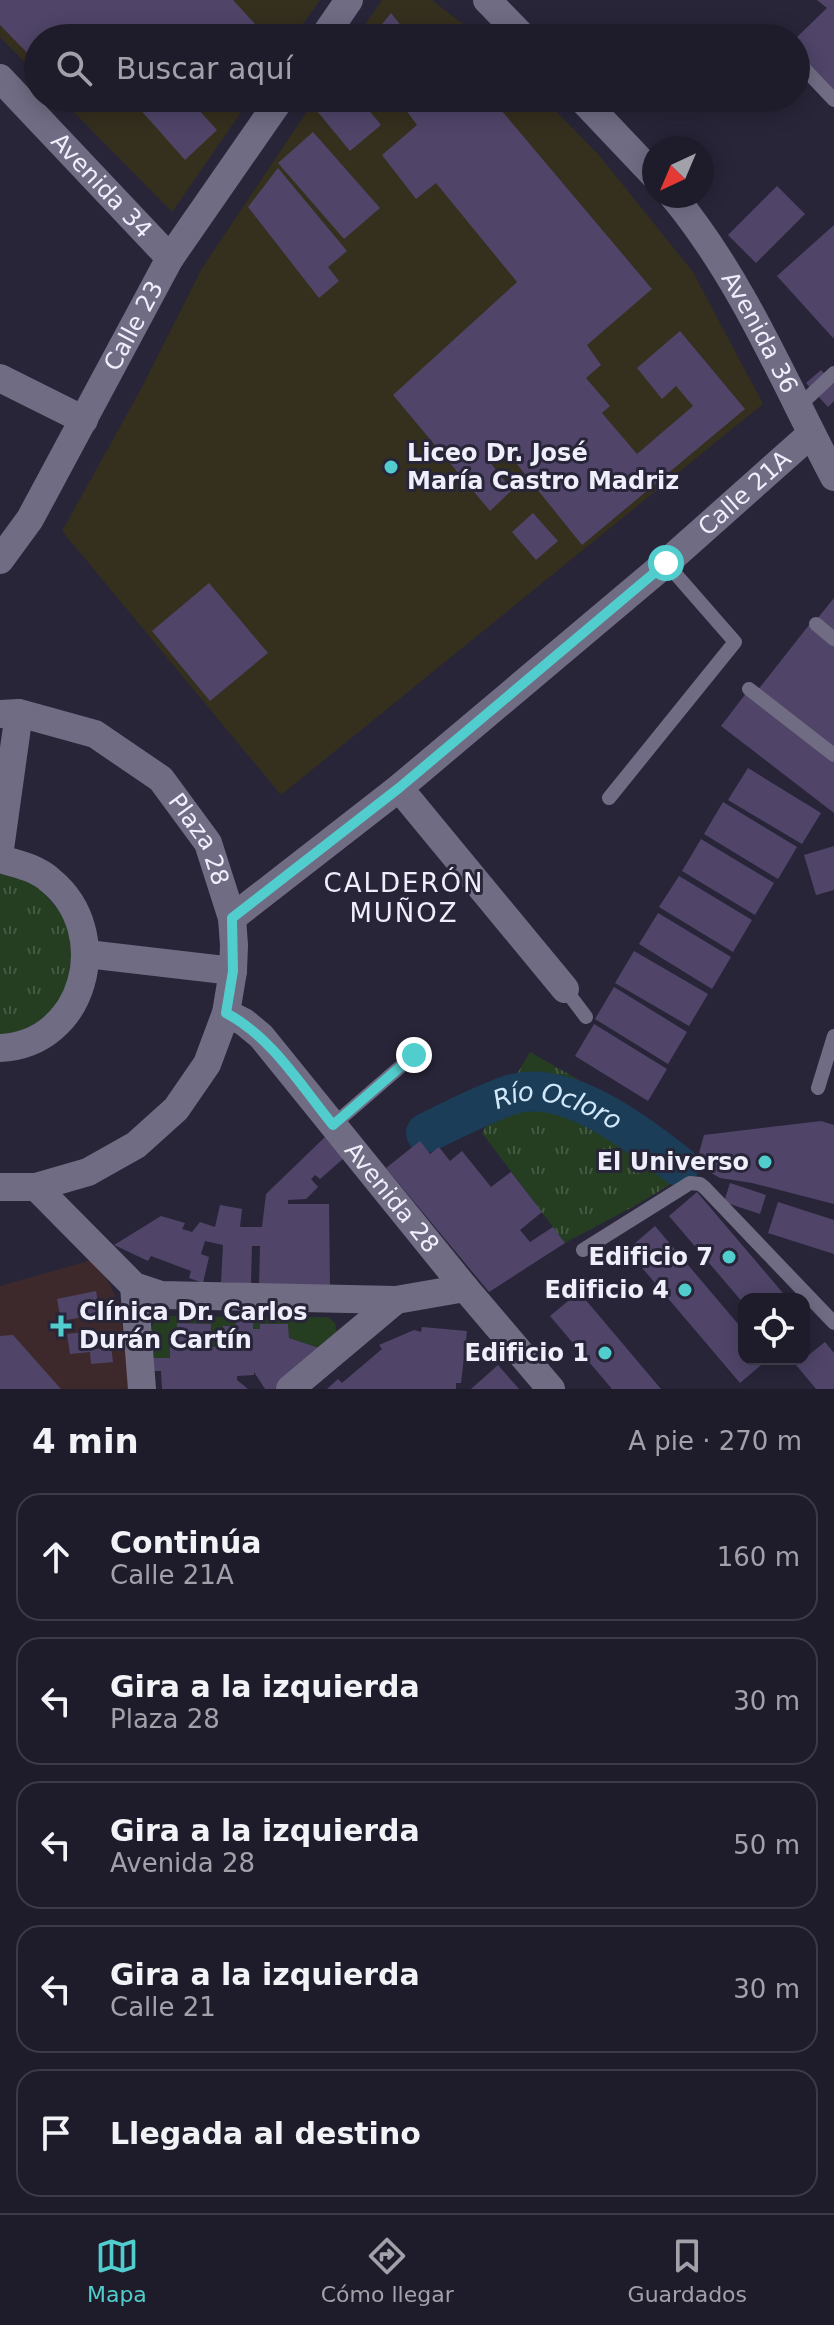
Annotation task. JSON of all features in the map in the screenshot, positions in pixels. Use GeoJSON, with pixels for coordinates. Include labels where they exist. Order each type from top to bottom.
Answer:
{"type":"FeatureCollection","features":[{"type":"Feature","properties":{"kind":"street"},"geometry":{"type":"LineString","coordinates":[[333,24],[349,0]]}},
{"type":"Feature","properties":{"kind":"street"},"geometry":{"type":"LineString","coordinates":[[487,0],[510,24]]}},
{"type":"Feature","properties":{"kind":"street","name":"Avenida 34"},"geometry":{"type":"LineString","coordinates":[[0,78],[24,103]]}},
{"type":"Feature","properties":{"kind":"street","name":"Avenida 34"},"geometry":{"type":"LineString","coordinates":[[32,112],[170,258]]}},
{"type":"Feature","properties":{"kind":"street","name":"Calle 23"},"geometry":{"type":"LineString","coordinates":[[0,560],[30,519],[170,258],[271,112]]}},
{"type":"Feature","properties":{"kind":"street"},"geometry":{"type":"LineString","coordinates":[[594,112],[642,162]]}},
{"type":"Feature","properties":{"kind":"street","name":"Avenida 36"},"geometry":{"type":"LineString","coordinates":[[682,208],[706,238],[730,278],[834,477]]}},
{"type":"Feature","properties":{"kind":"street"},"geometry":{"type":"LineString","coordinates":[[0,378],[84,420]]}},
{"type":"Feature","properties":{"kind":"street","name":"Calle 21A"},"geometry":{"type":"LineString","coordinates":[[232,918],[399,788],[666,563],[811,434]]}},
{"type":"Feature","properties":{"kind":"street"},"geometry":{"type":"LineString","coordinates":[[0,849],[10,713]]}},
{"type":"Feature","properties":{"kind":"street","name":"Plaza 28"},"geometry":{"type":"LineString","coordinates":[[0,1187],[36,1187],[88,1172],[136,1145],[176,1109],[207,1064],[226,1013],[233,971],[232,918],[208,843],[161,779],[95,734],[10,713]]}},
{"type":"Feature","properties":{"kind":"street"},"geometry":{"type":"LineString","coordinates":[[399,788],[565,989]]}},
{"type":"Feature","properties":{"kind":"street"},"geometry":{"type":"LineString","coordinates":[[0,859],[26,865],[51,880],[70,901],[82,926],[87,954],[82,986],[66,1015],[42,1036],[11,1048],[0,1048]]}},
{"type":"Feature","properties":{"kind":"street"},"geometry":{"type":"LineString","coordinates":[[87,954],[233,971]]}},
{"type":"Feature","properties":{"kind":"street","name":"Avenida 28"},"geometry":{"type":"LineString","coordinates":[[226,1013],[261,1036],[551,1389]]}},
{"type":"Feature","properties":{"kind":"street"},"geometry":{"type":"LineString","coordinates":[[36,1187],[134,1286],[161,1295],[396,1300],[465,1288]]}},
{"type":"Feature","properties":{"kind":"street"},"geometry":{"type":"LineString","coordinates":[[134,1286],[142,1389]]}},
{"type":"Feature","properties":{"kind":"street"},"geometry":{"type":"LineString","coordinates":[[290,1389],[396,1300]]}},
{"type":"Feature","properties":{"kind":"lane"},"geometry":{"type":"LineString","coordinates":[[810,75],[834,100]]}},
{"type":"Feature","properties":{"kind":"lane"},"geometry":{"type":"LineString","coordinates":[[798,407],[834,373]]}},
{"type":"Feature","properties":{"kind":"lane"},"geometry":{"type":"LineString","coordinates":[[609,798],[735,642],[666,563]]}},
{"type":"Feature","properties":{"kind":"lane"},"geometry":{"type":"LineString","coordinates":[[816,624],[834,639]]}},
{"type":"Feature","properties":{"kind":"lane"},"geometry":{"type":"LineString","coordinates":[[749,689],[834,755]]}},
{"type":"Feature","properties":{"kind":"lane"},"geometry":{"type":"LineString","coordinates":[[565,989],[586,1017]]}},
{"type":"Feature","properties":{"kind":"lane"},"geometry":{"type":"LineString","coordinates":[[818,1088],[834,1036]]}},
{"type":"Feature","properties":{"kind":"lane"},"geometry":{"type":"LineString","coordinates":[[333,1125],[414,1055]]}},
{"type":"Feature","properties":{"kind":"lane"},"geometry":{"type":"LineString","coordinates":[[583,1250],[695,1182],[705,1188],[834,1323]]}},
{"type":"Feature","properties":{"kind":"shaded area"},"geometry":{"type":"Polygon","coordinates":[[[0,0],[320,0],[303,24],[24,24],[24,62],[0,37],[0,0]]]}},
{"type":"Feature","properties":{"kind":"shaded area"},"geometry":{"type":"Polygon","coordinates":[[[382,0],[432,0],[463,24],[366,24],[382,0]]]}},
{"type":"Feature","properties":{"kind":"shaded area"},"geometry":{"type":"Polygon","coordinates":[[[74,112],[241,112],[172,212],[74,112]]]}},
{"type":"Feature","properties":{"kind":"shaded area","name":"Liceo Dr. José María Castro Madriz"},"geometry":{"type":"Polygon","coordinates":[[[307,112],[557,112],[598,154],[693,272],[763,404],[281,795],[62,531],[141,389],[202,268],[307,112]]]}},
{"type":"Feature","properties":{"kind":"shaded area","name":"Clínica Dr. Carlos Durán Cartín"},"geometry":{"type":"Polygon","coordinates":[[[92,1260],[107,1279],[119,1303],[129,1389],[0,1389],[0,1286],[92,1260]]]}},
{"type":"Feature","properties":{"kind":"green space"},"geometry":{"type":"Polygon","coordinates":[[[0,868],[29,876],[74,928],[67,996],[34,1029],[0,1039],[0,868]]]}},
{"type":"Feature","properties":{"kind":"green space"},"geometry":{"type":"Polygon","coordinates":[[[530,1052],[652,1122],[697,1160],[690,1169],[658,1192],[565,1243],[482,1133],[530,1052]]]}},
{"type":"Feature","properties":{"kind":"green space"},"geometry":{"type":"Polygon","coordinates":[[[165,1316],[236,1317],[236,1326],[223,1326],[222,1346],[210,1347],[210,1324],[178,1323],[178,1344],[170,1345],[170,1358],[153,1358],[152,1326],[157,1319],[165,1316]]]}},
{"type":"Feature","properties":{"kind":"green space"},"geometry":{"type":"Polygon","coordinates":[[[328,1317],[335,1323],[337,1332],[322,1349],[289,1338],[288,1324],[261,1324],[260,1329],[253,1329],[253,1318],[328,1317]]]}},
{"type":"Feature","properties":{"kind":"building"},"geometry":{"type":"Polygon","coordinates":[[[0,0],[233,0],[255,24],[24,24],[24,50],[0,25],[0,0]]]}},
{"type":"Feature","properties":{"kind":"building"},"geometry":{"type":"Polygon","coordinates":[[[817,0],[834,0],[834,92],[810,67],[810,24],[827,8],[817,0]]]}},
{"type":"Feature","properties":{"kind":"building"},"geometry":{"type":"Polygon","coordinates":[[[391,13],[400,24],[382,24],[391,13]]]}},
{"type":"Feature","properties":{"kind":"building"},"geometry":{"type":"Polygon","coordinates":[[[142,112],[201,112],[217,130],[185,160],[142,112]]]}},
{"type":"Feature","properties":{"kind":"building"},"geometry":{"type":"Polygon","coordinates":[[[318,112],[370,112],[381,125],[350,151],[318,112]]]}},
{"type":"Feature","properties":{"kind":"building"},"geometry":{"type":"Polygon","coordinates":[[[407,112],[503,112],[652,289],[587,345],[601,365],[586,378],[610,406],[602,413],[637,454],[693,406],[676,386],[662,399],[637,368],[680,331],[745,409],[582,545],[504,448],[489,461],[512,490],[490,511],[393,395],[517,282],[436,183],[416,199],[382,155],[417,125],[407,112]]]}},
{"type":"Feature","properties":{"kind":"building"},"geometry":{"type":"Polygon","coordinates":[[[313,132],[380,208],[344,239],[278,163],[313,132]]]}},
{"type":"Feature","properties":{"kind":"building"},"geometry":{"type":"Polygon","coordinates":[[[278,168],[347,251],[328,267],[339,281],[319,298],[248,207],[278,168]]]}},
{"type":"Feature","properties":{"kind":"building"},"geometry":{"type":"Polygon","coordinates":[[[777,186],[805,214],[756,263],[728,235],[777,186]]]}},
{"type":"Feature","properties":{"kind":"building"},"geometry":{"type":"Polygon","coordinates":[[[834,225],[834,339],[777,276],[834,225]]]}},
{"type":"Feature","properties":{"kind":"building"},"geometry":{"type":"Polygon","coordinates":[[[821,370],[834,384],[834,401],[828,407],[806,383],[821,370]]]}},
{"type":"Feature","properties":{"kind":"building"},"geometry":{"type":"Polygon","coordinates":[[[533,513],[558,541],[536,560],[512,532],[533,513]]]}},
{"type":"Feature","properties":{"kind":"building"},"geometry":{"type":"Polygon","coordinates":[[[209,583],[268,653],[210,701],[152,631],[209,583]]]}},
{"type":"Feature","properties":{"kind":"building"},"geometry":{"type":"Polygon","coordinates":[[[834,598],[834,633],[817,619],[834,598]]]}},
{"type":"Feature","properties":{"kind":"building"},"geometry":{"type":"Polygon","coordinates":[[[809,625],[834,645],[834,751],[757,691],[809,625]]]}},
{"type":"Feature","properties":{"kind":"building"},"geometry":{"type":"Polygon","coordinates":[[[747,692],[834,759],[834,813],[721,726],[747,692]]]}},
{"type":"Feature","properties":{"kind":"building"},"geometry":{"type":"Polygon","coordinates":[[[748,768],[821,813],[802,844],[728,800],[748,768]]]}},
{"type":"Feature","properties":{"kind":"building"},"geometry":{"type":"Polygon","coordinates":[[[723,802],[797,847],[778,879],[704,834],[723,802]]]}},
{"type":"Feature","properties":{"kind":"building"},"geometry":{"type":"Polygon","coordinates":[[[701,839],[774,883],[755,915],[682,871],[701,839]]]}},
{"type":"Feature","properties":{"kind":"building"},"geometry":{"type":"Polygon","coordinates":[[[834,846],[834,890],[816,895],[804,855],[834,846]]]}},
{"type":"Feature","properties":{"kind":"building"},"geometry":{"type":"Polygon","coordinates":[[[679,876],[752,920],[733,952],[659,907],[679,876]]]}},
{"type":"Feature","properties":{"kind":"building"},"geometry":{"type":"Polygon","coordinates":[[[658,913],[731,957],[712,989],[639,944],[658,913]]]}},
{"type":"Feature","properties":{"kind":"building"},"geometry":{"type":"Polygon","coordinates":[[[634,951],[708,994],[689,1026],[615,983],[634,951]]]}},
{"type":"Feature","properties":{"kind":"building"},"geometry":{"type":"Polygon","coordinates":[[[614,987],[687,1032],[668,1064],[595,1019],[614,987]]]}},
{"type":"Feature","properties":{"kind":"building"},"geometry":{"type":"Polygon","coordinates":[[[594,1024],[667,1069],[648,1101],[575,1056],[594,1024]]]}},
{"type":"Feature","properties":{"kind":"building","name":"El Universo"},"geometry":{"type":"Polygon","coordinates":[[[821,1121],[834,1125],[834,1204],[720,1178],[696,1164],[704,1135],[821,1121]]]}},
{"type":"Feature","properties":{"kind":"building"},"geometry":{"type":"Polygon","coordinates":[[[325,1137],[344,1158],[320,1179],[315,1175],[311,1179],[318,1187],[306,1199],[288,1200],[288,1204],[329,1204],[330,1286],[259,1285],[260,1246],[252,1246],[251,1284],[221,1282],[223,1245],[205,1241],[201,1254],[209,1257],[203,1283],[189,1278],[191,1271],[151,1256],[148,1261],[114,1245],[161,1216],[185,1223],[182,1229],[192,1232],[200,1222],[215,1227],[220,1205],[242,1209],[240,1227],[262,1227],[266,1194],[325,1137]]]}},
{"type":"Feature","properties":{"kind":"building"},"geometry":{"type":"Polygon","coordinates":[[[420,1141],[430,1154],[439,1147],[450,1161],[462,1151],[491,1187],[511,1172],[542,1212],[520,1230],[530,1242],[553,1227],[565,1243],[489,1292],[386,1168],[420,1141]]]}},
{"type":"Feature","properties":{"kind":"building"},"geometry":{"type":"Polygon","coordinates":[[[730,1183],[766,1195],[760,1214],[724,1202],[730,1183]]]}},
{"type":"Feature","properties":{"kind":"building","name":"Edificio 7"},"geometry":{"type":"Polygon","coordinates":[[[697,1192],[783,1293],[738,1293],[738,1297],[669,1216],[697,1192]]]}},
{"type":"Feature","properties":{"kind":"building"},"geometry":{"type":"Polygon","coordinates":[[[778,1202],[834,1220],[834,1254],[768,1233],[778,1202]]]}},
{"type":"Feature","properties":{"kind":"building","name":"Edificio 4"},"geometry":{"type":"Polygon","coordinates":[[[655,1226],[738,1324],[738,1365],[761,1365],[740,1383],[627,1250],[655,1226]]]}},
{"type":"Feature","properties":{"kind":"building"},"geometry":{"type":"Polygon","coordinates":[[[96,1291],[100,1314],[61,1321],[57,1299],[96,1291]]]}},
{"type":"Feature","properties":{"kind":"building","name":"Edificio 1"},"geometry":{"type":"Polygon","coordinates":[[[579,1292],[661,1389],[612,1389],[550,1316],[579,1292]]]}},
{"type":"Feature","properties":{"kind":"building"},"geometry":{"type":"Polygon","coordinates":[[[236,1317],[253,1318],[253,1329],[260,1329],[260,1324],[288,1324],[289,1338],[322,1349],[275,1389],[265,1389],[254,1372],[254,1375],[237,1376],[237,1380],[248,1389],[162,1389],[161,1371],[153,1371],[153,1358],[170,1358],[170,1345],[178,1344],[177,1323],[211,1324],[210,1347],[222,1346],[223,1326],[236,1326],[236,1317]]]}},
{"type":"Feature","properties":{"kind":"building"},"geometry":{"type":"Polygon","coordinates":[[[422,1327],[467,1331],[461,1383],[456,1383],[456,1389],[327,1389],[338,1379],[342,1383],[382,1349],[379,1345],[414,1330],[421,1332],[422,1327]]]}},
{"type":"Feature","properties":{"kind":"building"},"geometry":{"type":"Polygon","coordinates":[[[94,1331],[95,1349],[111,1347],[113,1362],[91,1364],[90,1352],[70,1354],[67,1334],[94,1331]]]}},
{"type":"Feature","properties":{"kind":"building"},"geometry":{"type":"Polygon","coordinates":[[[13,1335],[61,1389],[0,1389],[0,1336],[13,1335]]]}},
{"type":"Feature","properties":{"kind":"building"},"geometry":{"type":"Polygon","coordinates":[[[825,1342],[834,1353],[834,1389],[816,1389],[796,1365],[810,1365],[810,1354],[825,1342]]]}},
{"type":"Feature","properties":{"kind":"building"},"geometry":{"type":"Polygon","coordinates":[[[498,1365],[519,1389],[471,1389],[498,1365]]]}},
{"type":"Feature","properties":{"kind":"waterway","name":"Río Ocloro"},"geometry":{"type":"LineString","coordinates":[[426,1133],[510,1095],[531,1092],[554,1094],[600,1112],[679,1166]]}},
{"type":"Feature","properties":{"kind":"place","name":"Liceo Dr. José María Castro Madriz"},"geometry":{"type":"Point","coordinates":[391,467]}},
{"type":"Feature","properties":{"kind":"place","name":"El Universo"},"geometry":{"type":"Point","coordinates":[765,1162]}},
{"type":"Feature","properties":{"kind":"place","name":"Edificio 7"},"geometry":{"type":"Point","coordinates":[729,1257]}},
{"type":"Feature","properties":{"kind":"place","name":"Edificio 4"},"geometry":{"type":"Point","coordinates":[685,1290]}},
{"type":"Feature","properties":{"kind":"place","name":"Clínica Dr. Carlos Durán Cartín"},"geometry":{"type":"Point","coordinates":[61,1326]}},
{"type":"Feature","properties":{"kind":"place","name":"Edificio 1"},"geometry":{"type":"Point","coordinates":[605,1353]}},
{"type":"Feature","properties":{"kind":"district","name":"CALDERÓN MUÑOZ"},"geometry":{"type":"Point","coordinates":[404,898]}},
{"type":"Feature","properties":{"kind":"route"},"geometry":{"type":"LineString","coordinates":[[414,1055],[333,1125],[261,1036],[226,1013],[233,971],[232,918],[399,788],[666,563]]}}]}
